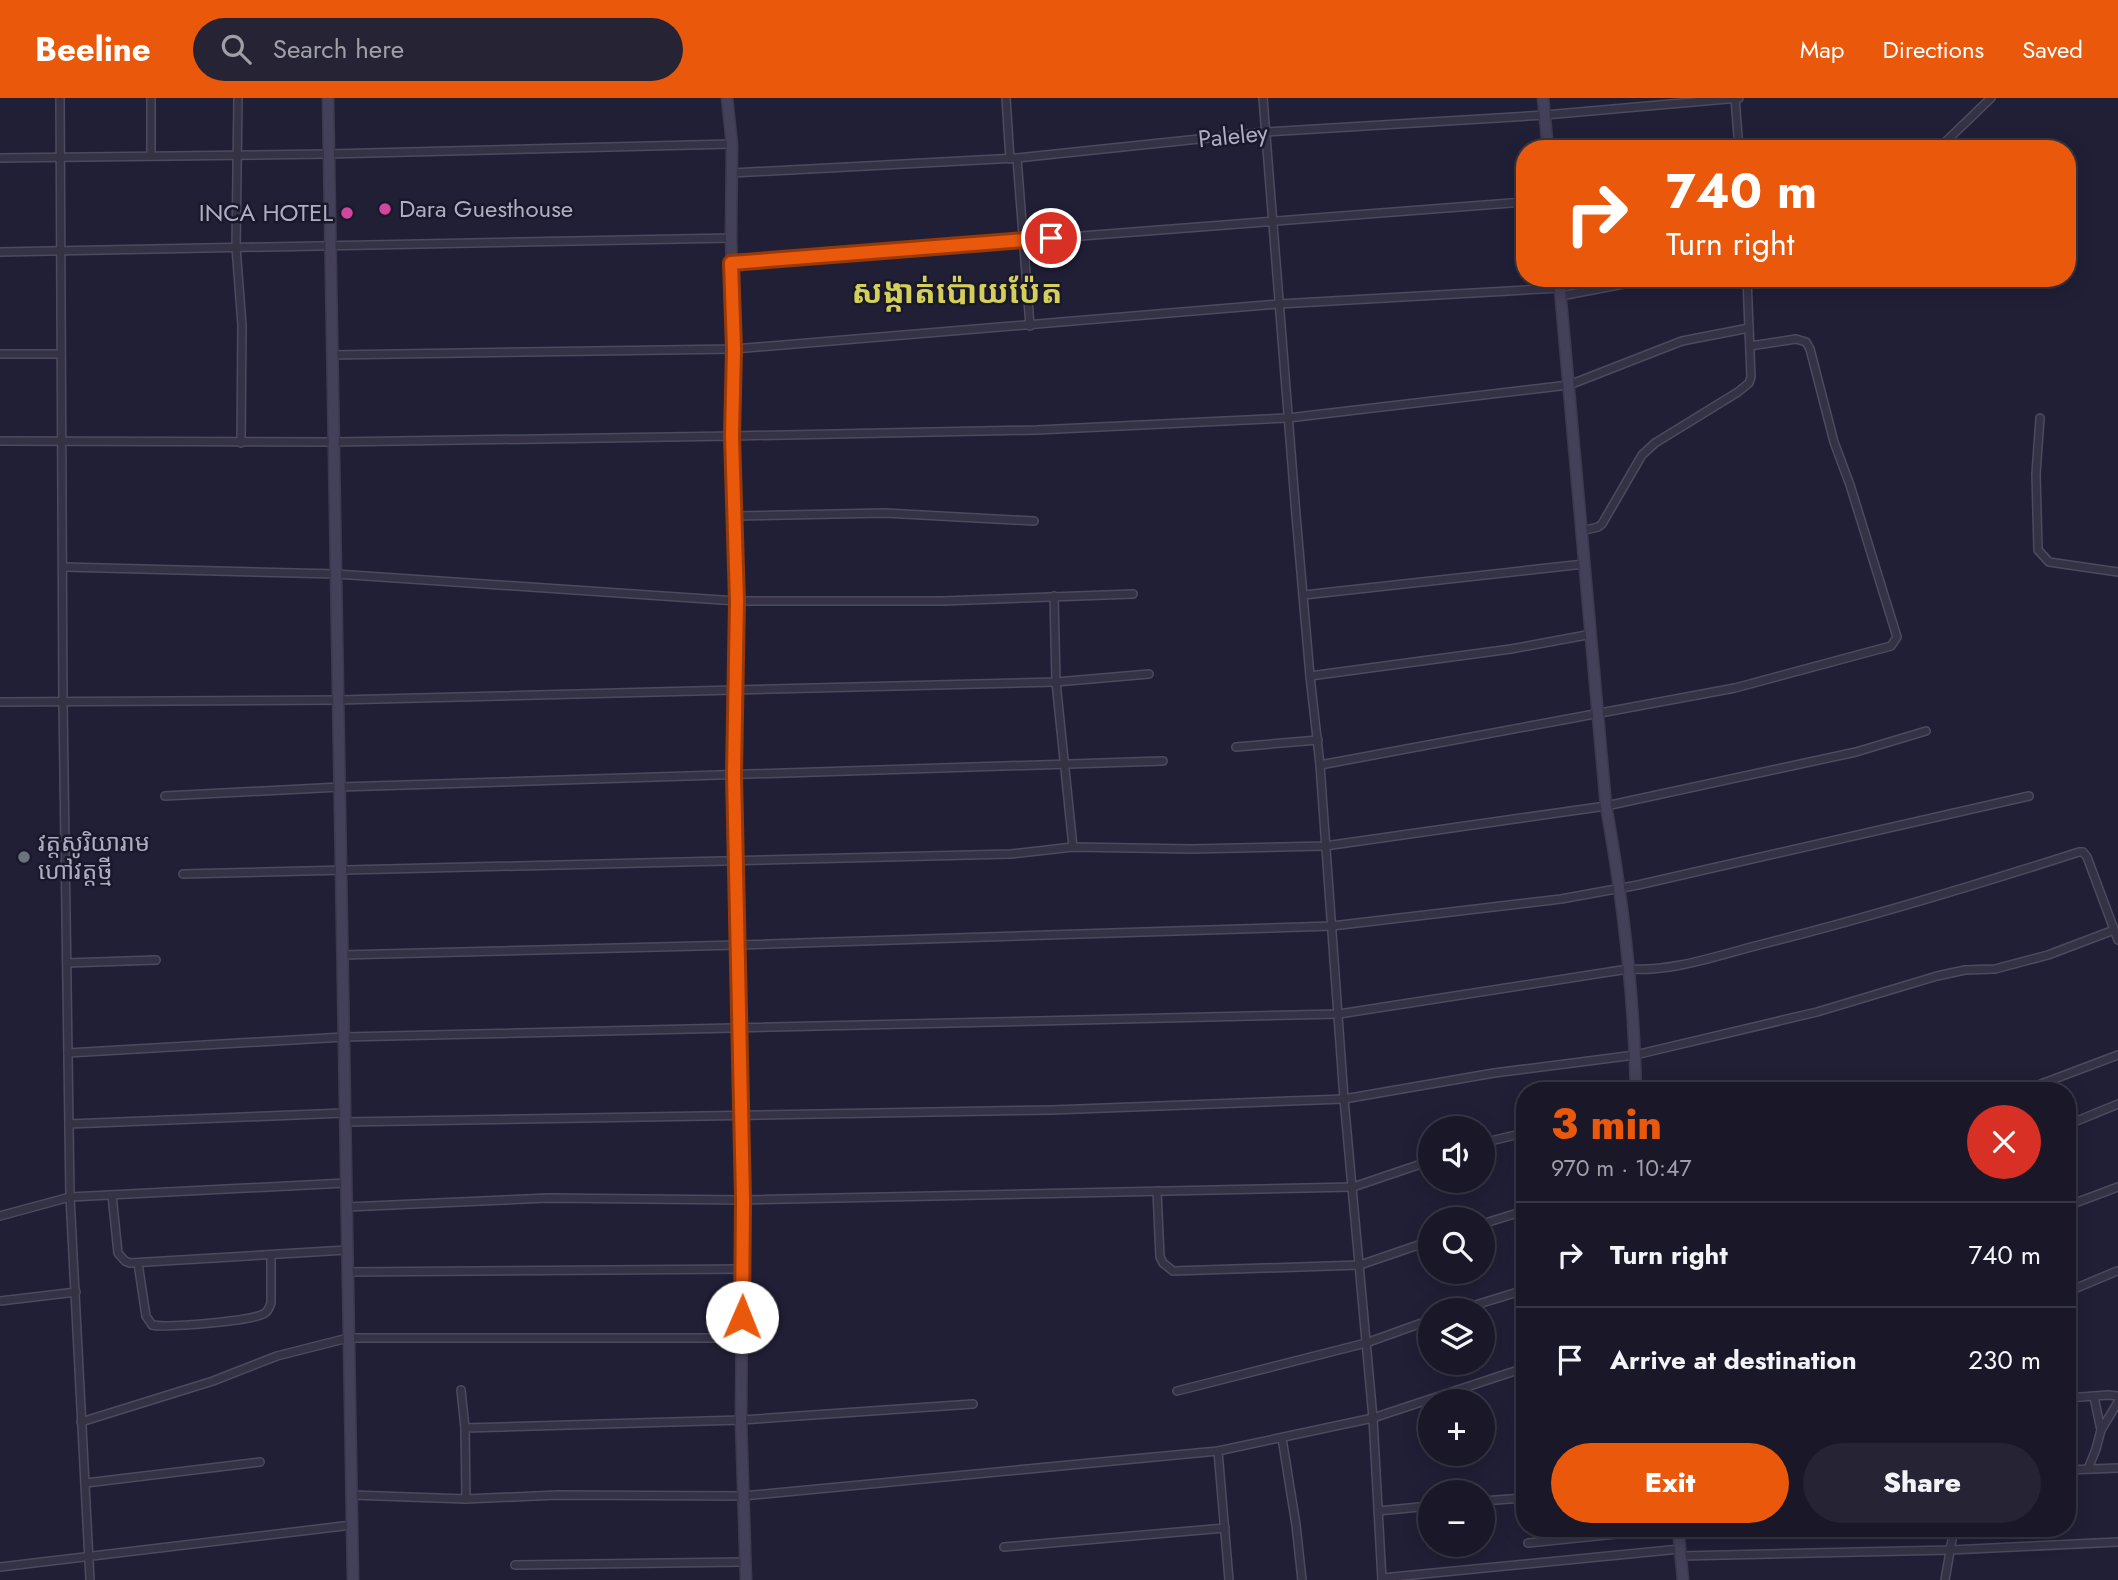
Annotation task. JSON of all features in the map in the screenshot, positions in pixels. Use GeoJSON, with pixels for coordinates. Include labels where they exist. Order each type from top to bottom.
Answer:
{"type":"FeatureCollection","features":[{"type":"Feature","properties":{"kind":"street"},"geometry":{"type":"LineString","coordinates":[[60,98],[63,703],[69,1124],[90,1580]]}},
{"type":"Feature","properties":{"kind":"street"},"geometry":{"type":"LineString","coordinates":[[151,98],[151,156]]}},
{"type":"Feature","properties":{"kind":"street"},"geometry":{"type":"LineString","coordinates":[[238,98],[236,247],[242,325],[241,443]]}},
{"type":"Feature","properties":{"kind":"street"},"geometry":{"type":"LineString","coordinates":[[328,98],[353,1580]]}},
{"type":"Feature","properties":{"kind":"street"},"geometry":{"type":"LineString","coordinates":[[727,98],[732,144],[732,436],[737,601],[734,774],[743,1200],[741,1420],[746,1580]]}},
{"type":"Feature","properties":{"kind":"street"},"geometry":{"type":"LineString","coordinates":[[1006,98],[1030,326]]}},
{"type":"Feature","properties":{"kind":"street"},"geometry":{"type":"LineString","coordinates":[[1263,98],[1310,676],[1318,740],[1344,1099],[1373,1418],[1382,1579],[1680,1552],[1951,1550],[2118,1542]]}},
{"type":"Feature","properties":{"kind":"street"},"geometry":{"type":"LineString","coordinates":[[1543,98],[1547,140]]}},
{"type":"Feature","properties":{"kind":"street"},"geometry":{"type":"LineString","coordinates":[[1736,98],[1738,140]]}},
{"type":"Feature","properties":{"kind":"street","name":"Paleley"},"geometry":{"type":"LineString","coordinates":[[732,173],[1014,158],[1266,132],[1545,115],[1736,98]]}},
{"type":"Feature","properties":{"kind":"street"},"geometry":{"type":"LineString","coordinates":[[1947,140],[1991,98]]}},
{"type":"Feature","properties":{"kind":"street"},"geometry":{"type":"LineString","coordinates":[[0,158],[329,155],[732,144]]}},
{"type":"Feature","properties":{"kind":"street"},"geometry":{"type":"LineString","coordinates":[[731,263],[1516,203]]}},
{"type":"Feature","properties":{"kind":"street"},"geometry":{"type":"LineString","coordinates":[[0,252],[730,237]]}},
{"type":"Feature","properties":{"kind":"street"},"geometry":{"type":"LineString","coordinates":[[332,355],[734,349],[1279,304],[1560,287],[1606,806],[1621,887],[1636,1082]]}},
{"type":"Feature","properties":{"kind":"street"},"geometry":{"type":"LineString","coordinates":[[1581,531],[1602,524],[1642,455],[1655,443],[1749,383],[1751,377],[1747,287]]}},
{"type":"Feature","properties":{"kind":"street"},"geometry":{"type":"LineString","coordinates":[[0,441],[241,443],[732,436],[1037,430],[1289,418],[1569,385],[1682,341],[1749,328]]}},
{"type":"Feature","properties":{"kind":"street"},"geometry":{"type":"LineString","coordinates":[[1320,765],[1735,688],[1891,646],[1897,637],[1834,442],[1810,349],[1805,342],[1796,340],[1750,346]]}},
{"type":"Feature","properties":{"kind":"street"},"geometry":{"type":"LineString","coordinates":[[0,354],[61,354]]}},
{"type":"Feature","properties":{"kind":"street"},"geometry":{"type":"LineString","coordinates":[[2040,418],[2036,474],[2038,550],[2049,562],[2118,572]]}},
{"type":"Feature","properties":{"kind":"street"},"geometry":{"type":"LineString","coordinates":[[735,516],[885,513],[1034,521]]}},
{"type":"Feature","properties":{"kind":"street"},"geometry":{"type":"LineString","coordinates":[[1304,595],[1584,565]]}},
{"type":"Feature","properties":{"kind":"street"},"geometry":{"type":"LineString","coordinates":[[64,567],[336,574],[737,601],[943,601],[1133,594]]}},
{"type":"Feature","properties":{"kind":"street"},"geometry":{"type":"LineString","coordinates":[[1054,596],[1056,682],[1073,847]]}},
{"type":"Feature","properties":{"kind":"street"},"geometry":{"type":"LineString","coordinates":[[1310,676],[1511,649],[1592,634]]}},
{"type":"Feature","properties":{"kind":"street"},"geometry":{"type":"LineString","coordinates":[[0,702],[338,700],[1056,682],[1149,674]]}},
{"type":"Feature","properties":{"kind":"street"},"geometry":{"type":"LineString","coordinates":[[183,874],[1012,854],[1073,847],[1192,849],[1325,846],[1606,806],[1856,752],[1926,731]]}},
{"type":"Feature","properties":{"kind":"street"},"geometry":{"type":"LineString","coordinates":[[1236,747],[1318,740]]}},
{"type":"Feature","properties":{"kind":"street"},"geometry":{"type":"LineString","coordinates":[[165,796],[340,787],[1163,761]]}},
{"type":"Feature","properties":{"kind":"street"},"geometry":{"type":"LineString","coordinates":[[342,955],[1332,926],[1561,899],[2029,796]]}},
{"type":"Feature","properties":{"kind":"street"},"geometry":{"type":"LineString","coordinates":[[68,1053],[344,1037],[1339,1014],[1628,969],[1649,970],[1677,965],[1964,888],[2079,852],[2083,852],[2087,857],[2118,940]]}},
{"type":"Feature","properties":{"kind":"street"},"geometry":{"type":"LineString","coordinates":[[69,1124],[345,1118],[741,1116],[1066,1110],[1344,1099],[1494,1073],[1635,1055],[1807,1015],[1937,976],[1965,970],[1995,969],[2048,955],[2114,930]]}},
{"type":"Feature","properties":{"kind":"street"},"geometry":{"type":"LineString","coordinates":[[67,963],[156,960]]}},
{"type":"Feature","properties":{"kind":"street"},"geometry":{"type":"LineString","coordinates":[[2046,1082],[2118,1055]]}},
{"type":"Feature","properties":{"kind":"street"},"geometry":{"type":"LineString","coordinates":[[2076,1121],[2118,1104]]}},
{"type":"Feature","properties":{"kind":"street"},"geometry":{"type":"LineString","coordinates":[[1495,1140],[1516,1135]]}},
{"type":"Feature","properties":{"kind":"street"},"geometry":{"type":"LineString","coordinates":[[347,1207],[549,1198],[743,1200],[1353,1187],[1418,1165]]}},
{"type":"Feature","properties":{"kind":"street"},"geometry":{"type":"LineString","coordinates":[[0,1216],[71,1197],[346,1183]]}},
{"type":"Feature","properties":{"kind":"street"},"geometry":{"type":"LineString","coordinates":[[2076,1203],[2118,1187]]}},
{"type":"Feature","properties":{"kind":"street"},"geometry":{"type":"LineString","coordinates":[[1157,1191],[1160,1257],[1173,1271],[1360,1265],[1418,1245]]}},
{"type":"Feature","properties":{"kind":"street"},"geometry":{"type":"LineString","coordinates":[[112,1195],[118,1253],[125,1261],[138,1263],[347,1250]]}},
{"type":"Feature","properties":{"kind":"street"},"geometry":{"type":"LineString","coordinates":[[1495,1220],[1516,1213]]}},
{"type":"Feature","properties":{"kind":"street"},"geometry":{"type":"LineString","coordinates":[[138,1263],[146,1316],[152,1325],[203,1324],[248,1318],[268,1310],[271,1303],[271,1255]]}},
{"type":"Feature","properties":{"kind":"street"},"geometry":{"type":"LineString","coordinates":[[348,1272],[743,1269]]}},
{"type":"Feature","properties":{"kind":"street"},"geometry":{"type":"LineString","coordinates":[[2076,1288],[2117,1270]]}},
{"type":"Feature","properties":{"kind":"street"},"geometry":{"type":"LineString","coordinates":[[0,1301],[76,1292]]}},
{"type":"Feature","properties":{"kind":"street"},"geometry":{"type":"LineString","coordinates":[[1495,1299],[1516,1292]]}},
{"type":"Feature","properties":{"kind":"street"},"geometry":{"type":"LineString","coordinates":[[1177,1391],[1366,1343],[1418,1324]]}},
{"type":"Feature","properties":{"kind":"street"},"geometry":{"type":"LineString","coordinates":[[81,1422],[213,1381],[277,1356],[348,1338],[742,1338]]}},
{"type":"Feature","properties":{"kind":"street"},"geometry":{"type":"LineString","coordinates":[[352,1495],[466,1499],[556,1494],[743,1496],[1219,1451],[1373,1418],[1516,1371]]}},
{"type":"Feature","properties":{"kind":"street"},"geometry":{"type":"LineString","coordinates":[[461,1390],[465,1427],[466,1499]]}},
{"type":"Feature","properties":{"kind":"street"},"geometry":{"type":"LineString","coordinates":[[2076,1398],[2118,1396]]}},
{"type":"Feature","properties":{"kind":"street"},"geometry":{"type":"LineString","coordinates":[[2094,1397],[2101,1430]]}},
{"type":"Feature","properties":{"kind":"street"},"geometry":{"type":"LineString","coordinates":[[2088,1469],[2101,1430],[2118,1402]]}},
{"type":"Feature","properties":{"kind":"street"},"geometry":{"type":"LineString","coordinates":[[465,1427],[741,1420],[973,1404]]}},
{"type":"Feature","properties":{"kind":"street"},"geometry":{"type":"LineString","coordinates":[[1282,1437],[1302,1580]]}},
{"type":"Feature","properties":{"kind":"street"},"geometry":{"type":"LineString","coordinates":[[1219,1451],[1229,1580]]}},
{"type":"Feature","properties":{"kind":"street"},"geometry":{"type":"LineString","coordinates":[[86,1483],[260,1462]]}},
{"type":"Feature","properties":{"kind":"street"},"geometry":{"type":"LineString","coordinates":[[2076,1470],[2118,1468]]}},
{"type":"Feature","properties":{"kind":"street"},"geometry":{"type":"LineString","coordinates":[[1495,1500],[1516,1498]]}},
{"type":"Feature","properties":{"kind":"street"},"geometry":{"type":"LineString","coordinates":[[1378,1511],[1418,1507]]}},
{"type":"Feature","properties":{"kind":"street"},"geometry":{"type":"LineString","coordinates":[[0,1567],[352,1525]]}},
{"type":"Feature","properties":{"kind":"street"},"geometry":{"type":"LineString","coordinates":[[1004,1546],[1225,1528]]}},
{"type":"Feature","properties":{"kind":"street"},"geometry":{"type":"LineString","coordinates":[[1528,1543],[1566,1537]]}},
{"type":"Feature","properties":{"kind":"street"},"geometry":{"type":"LineString","coordinates":[[1678,1537],[1684,1580]]}},
{"type":"Feature","properties":{"kind":"street"},"geometry":{"type":"LineString","coordinates":[[1945,1580],[1953,1537]]}},
{"type":"Feature","properties":{"kind":"street"},"geometry":{"type":"LineString","coordinates":[[515,1565],[744,1562]]}},
{"type":"Feature","properties":{"kind":"place","name":"Dara Guesthouse"},"geometry":{"type":"Point","coordinates":[385,209]}},
{"type":"Feature","properties":{"kind":"place","name":"INCA HOTEL"},"geometry":{"type":"Point","coordinates":[347,213]}},
{"type":"Feature","properties":{"kind":"place","name":"វត្តសូរិយារាម ហៅវត្តថ្មី"},"geometry":{"type":"Point","coordinates":[24,857]}},
{"type":"Feature","properties":{"kind":"district","name":"សង្កាត់ប៉ោយប៉ែត"},"geometry":{"type":"Point","coordinates":[957,292]}},
{"type":"Feature","properties":{"kind":"route"},"geometry":{"type":"LineString","coordinates":[[742,1317],[743,1200],[734,774],[737,601],[731,263],[1051,238]]}}]}
